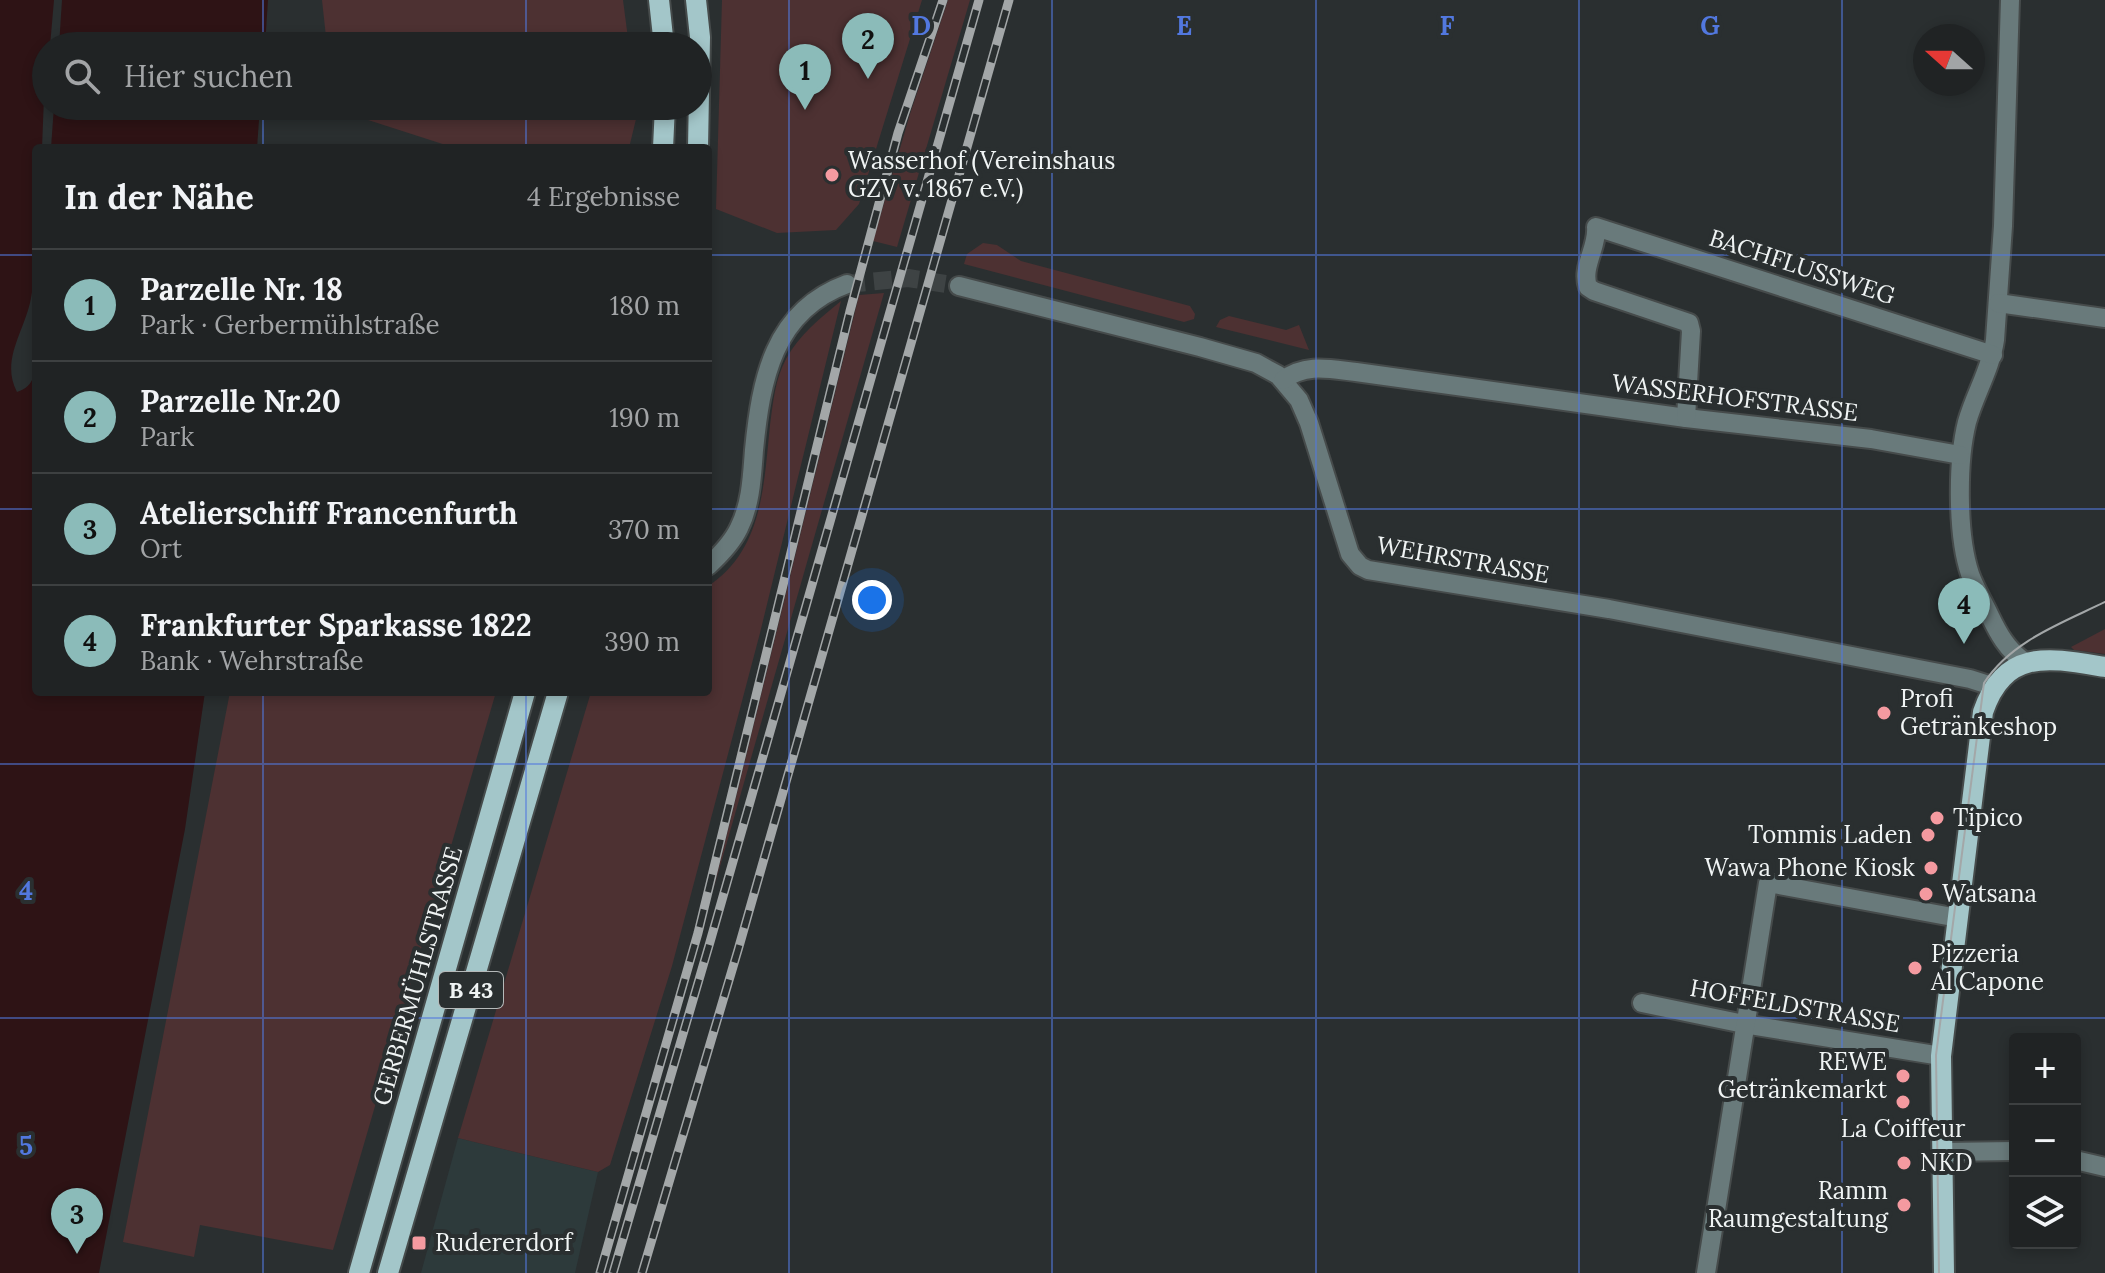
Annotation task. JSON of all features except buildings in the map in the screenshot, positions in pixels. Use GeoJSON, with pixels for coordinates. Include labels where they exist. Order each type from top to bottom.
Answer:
{"type":"FeatureCollection","features":[{"type":"Feature","properties":{"kind":"main road"},"geometry":{"type":"LineString","coordinates":[[659,0],[662,32]]}},
{"type":"Feature","properties":{"kind":"main road"},"geometry":{"type":"LineString","coordinates":[[696,0],[699,32]]}},
{"type":"Feature","properties":{"kind":"main road"},"geometry":{"type":"LineString","coordinates":[[663,144],[664,120]]}},
{"type":"Feature","properties":{"kind":"main road"},"geometry":{"type":"LineString","coordinates":[[698,144],[699,120]]}},
{"type":"Feature","properties":{"kind":"main road"},"geometry":{"type":"LineString","coordinates":[[1944,1273],[1941,1056],[1981,722],[1995,687],[2009,670],[2025,662],[2043,658],[2105,667]]}},
{"type":"Feature","properties":{"kind":"main road","name":"GERBERMÜHLSTRASSE"},"geometry":{"type":"LineString","coordinates":[[359,1273],[524,696]]}},
{"type":"Feature","properties":{"kind":"main road","name":"B 43"},"geometry":{"type":"LineString","coordinates":[[388,1273],[557,696]]}},
{"type":"Feature","properties":{"kind":"street"},"geometry":{"type":"LineString","coordinates":[[2010,0],[1998,303],[1993,355],[1975,397],[1960,455],[1963,542],[1971,577],[2001,638],[2025,662]]}},
{"type":"Feature","properties":{"kind":"street","name":"BACHFLUSSWEG"},"geometry":{"type":"LineString","coordinates":[[1686,418],[1689,323],[1639,308],[1588,287],[1586,274],[1597,236],[1596,227],[1993,355]]}},
{"type":"Feature","properties":{"kind":"street"},"geometry":{"type":"LineString","coordinates":[[712,562],[738,530],[745,513],[760,400],[774,351],[801,313],[822,296],[847,284]]}},
{"type":"Feature","properties":{"kind":"street","name":"WEHRSTRASSE"},"geometry":{"type":"LineString","coordinates":[[959,286],[1256,363],[1283,380],[1299,400],[1309,423],[1350,554],[1368,570],[1609,609],[1970,679],[1995,687]]}},
{"type":"Feature","properties":{"kind":"street"},"geometry":{"type":"LineString","coordinates":[[1998,303],[2105,318]]}},
{"type":"Feature","properties":{"kind":"street","name":"WASSERHOFSTRASSE"},"geometry":{"type":"LineString","coordinates":[[1283,380],[1312,367],[1686,418],[1871,439],[1960,455]]}},
{"type":"Feature","properties":{"kind":"street"},"geometry":{"type":"LineString","coordinates":[[1706,1273],[1768,883],[1958,918]]}},
{"type":"Feature","properties":{"kind":"street","name":"HOFFELDSTRASSE"},"geometry":{"type":"LineString","coordinates":[[1642,1003],[1744,1024],[1941,1056]]}},
{"type":"Feature","properties":{"kind":"street"},"geometry":{"type":"LineString","coordinates":[[1943,1152],[2009,1151]]}},
{"type":"Feature","properties":{"kind":"street"},"geometry":{"type":"LineString","coordinates":[[2081,1161],[2105,1167]]}},
{"type":"Feature","properties":{"kind":"shaded area"},"geometry":{"type":"Polygon","coordinates":[[[0,0],[54,0],[51,32],[32,32],[32,120],[43,120],[42,144],[32,144],[32,292],[11,368],[17,392],[32,379],[32,696],[204,696],[185,829],[99,1273],[0,1273],[0,0]]]}},
{"type":"Feature","properties":{"kind":"shaded area"},"geometry":{"type":"Polygon","coordinates":[[[62,0],[268,0],[266,32],[60,32],[62,0]]]}},
{"type":"Feature","properties":{"kind":"shaded area"},"geometry":{"type":"Polygon","coordinates":[[[322,0],[623,0],[627,32],[325,32],[322,0]]]}},
{"type":"Feature","properties":{"kind":"shaded area"},"geometry":{"type":"Polygon","coordinates":[[[722,0],[922,0],[859,204],[836,230],[777,233],[716,209],[722,0]]]}},
{"type":"Feature","properties":{"kind":"shaded area"},"geometry":{"type":"Polygon","coordinates":[[[948,0],[970,0],[897,247],[873,241],[910,114],[948,0]]]}},
{"type":"Feature","properties":{"kind":"shaded area"},"geometry":{"type":"Polygon","coordinates":[[[53,120],[259,120],[257,144],[51,144],[53,120]]]}},
{"type":"Feature","properties":{"kind":"shaded area"},"geometry":{"type":"Polygon","coordinates":[[[368,120],[636,120],[630,144],[443,144],[368,120]]]}},
{"type":"Feature","properties":{"kind":"shaded area"},"geometry":{"type":"Polygon","coordinates":[[[983,243],[997,245],[1021,261],[1190,306],[1195,314],[1194,319],[1184,322],[964,264],[967,254],[983,243]]]}},
{"type":"Feature","properties":{"kind":"shaded area"},"geometry":{"type":"Polygon","coordinates":[[[884,293],[713,891],[859,295],[884,293]]]}},
{"type":"Feature","properties":{"kind":"shaded area"},"geometry":{"type":"Polygon","coordinates":[[[841,301],[760,633],[672,966],[610,1165],[598,1172],[458,1138],[590,696],[712,696],[712,583],[740,554],[750,535],[766,470],[773,400],[779,375],[797,342],[841,301]]]}},
{"type":"Feature","properties":{"kind":"shaded area"},"geometry":{"type":"Polygon","coordinates":[[[1229,316],[1286,330],[1299,325],[1309,350],[1216,327],[1220,320],[1229,316]]]}},
{"type":"Feature","properties":{"kind":"shaded area"},"geometry":{"type":"Polygon","coordinates":[[[2105,629],[2105,654],[2071,647],[2105,629]]]}},
{"type":"Feature","properties":{"kind":"shaded area"},"geometry":{"type":"Polygon","coordinates":[[[229,696],[495,696],[333,1250],[200,1225],[194,1257],[123,1242],[229,696]]]}},
{"type":"Feature","properties":{"kind":"shaded area"},"geometry":{"type":"Polygon","coordinates":[[[458,1138],[598,1172],[575,1273],[421,1273],[458,1138]]]}},
{"type":"Feature","properties":{"kind":"tunnel"},"geometry":{"type":"LineString","coordinates":[[847,284],[908,278],[959,286]]}},
{"type":"Feature","properties":{"kind":"tram line"},"geometry":{"type":"LineString","coordinates":[[1939,1273],[1936,1055],[1984,683],[1995,668],[2023,644],[2105,602]]}},
{"type":"Feature","properties":{"kind":"railway"},"geometry":{"type":"LineString","coordinates":[[600,1273],[698,933],[850,311],[898,133],[943,0]]}},
{"type":"Feature","properties":{"kind":"railway"},"geometry":{"type":"LineString","coordinates":[[613,1273],[979,0]]}},
{"type":"Feature","properties":{"kind":"railway"},"geometry":{"type":"LineString","coordinates":[[642,1273],[738,950],[1009,0]]}},
{"type":"Feature","properties":{"kind":"place","name":"Parzelle Nr.20"},"geometry":{"type":"Point","coordinates":[868,79]}},
{"type":"Feature","properties":{"kind":"place","name":"Parzelle Nr. 18"},"geometry":{"type":"Point","coordinates":[805,110]}},
{"type":"Feature","properties":{"kind":"place","name":"Wasserhof (Vereinshaus GZV v. 1867 e.V.)"},"geometry":{"type":"Point","coordinates":[832,175]}},
{"type":"Feature","properties":{"kind":"place","name":"Frankfurter Sparkasse 1822"},"geometry":{"type":"Point","coordinates":[1964,644]}},
{"type":"Feature","properties":{"kind":"place","name":"Profi Getränkeshop"},"geometry":{"type":"Point","coordinates":[1884,713]}},
{"type":"Feature","properties":{"kind":"place","name":"Tipico"},"geometry":{"type":"Point","coordinates":[1937,818]}},
{"type":"Feature","properties":{"kind":"place","name":"Tommis Laden"},"geometry":{"type":"Point","coordinates":[1928,835]}},
{"type":"Feature","properties":{"kind":"place","name":"Wawa Phone Kiosk"},"geometry":{"type":"Point","coordinates":[1931,868]}},
{"type":"Feature","properties":{"kind":"place","name":"Watsana"},"geometry":{"type":"Point","coordinates":[1926,894]}},
{"type":"Feature","properties":{"kind":"place","name":"Pizzeria Al Capone"},"geometry":{"type":"Point","coordinates":[1915,968]}},
{"type":"Feature","properties":{"kind":"place","name":"REWE Getränkemarkt"},"geometry":{"type":"Point","coordinates":[1903,1076]}},
{"type":"Feature","properties":{"kind":"place","name":"La Coiffeur"},"geometry":{"type":"Point","coordinates":[1903,1102]}},
{"type":"Feature","properties":{"kind":"place","name":"NKD"},"geometry":{"type":"Point","coordinates":[1904,1163]}},
{"type":"Feature","properties":{"kind":"place","name":"Ramm Raumgestaltung"},"geometry":{"type":"Point","coordinates":[1904,1205]}},
{"type":"Feature","properties":{"kind":"place","name":"Rudererdorf"},"geometry":{"type":"Point","coordinates":[419,1243]}},
{"type":"Feature","properties":{"kind":"place","name":"Atelierschiff Francenfurth"},"geometry":{"type":"Point","coordinates":[77,1254]}}]}
